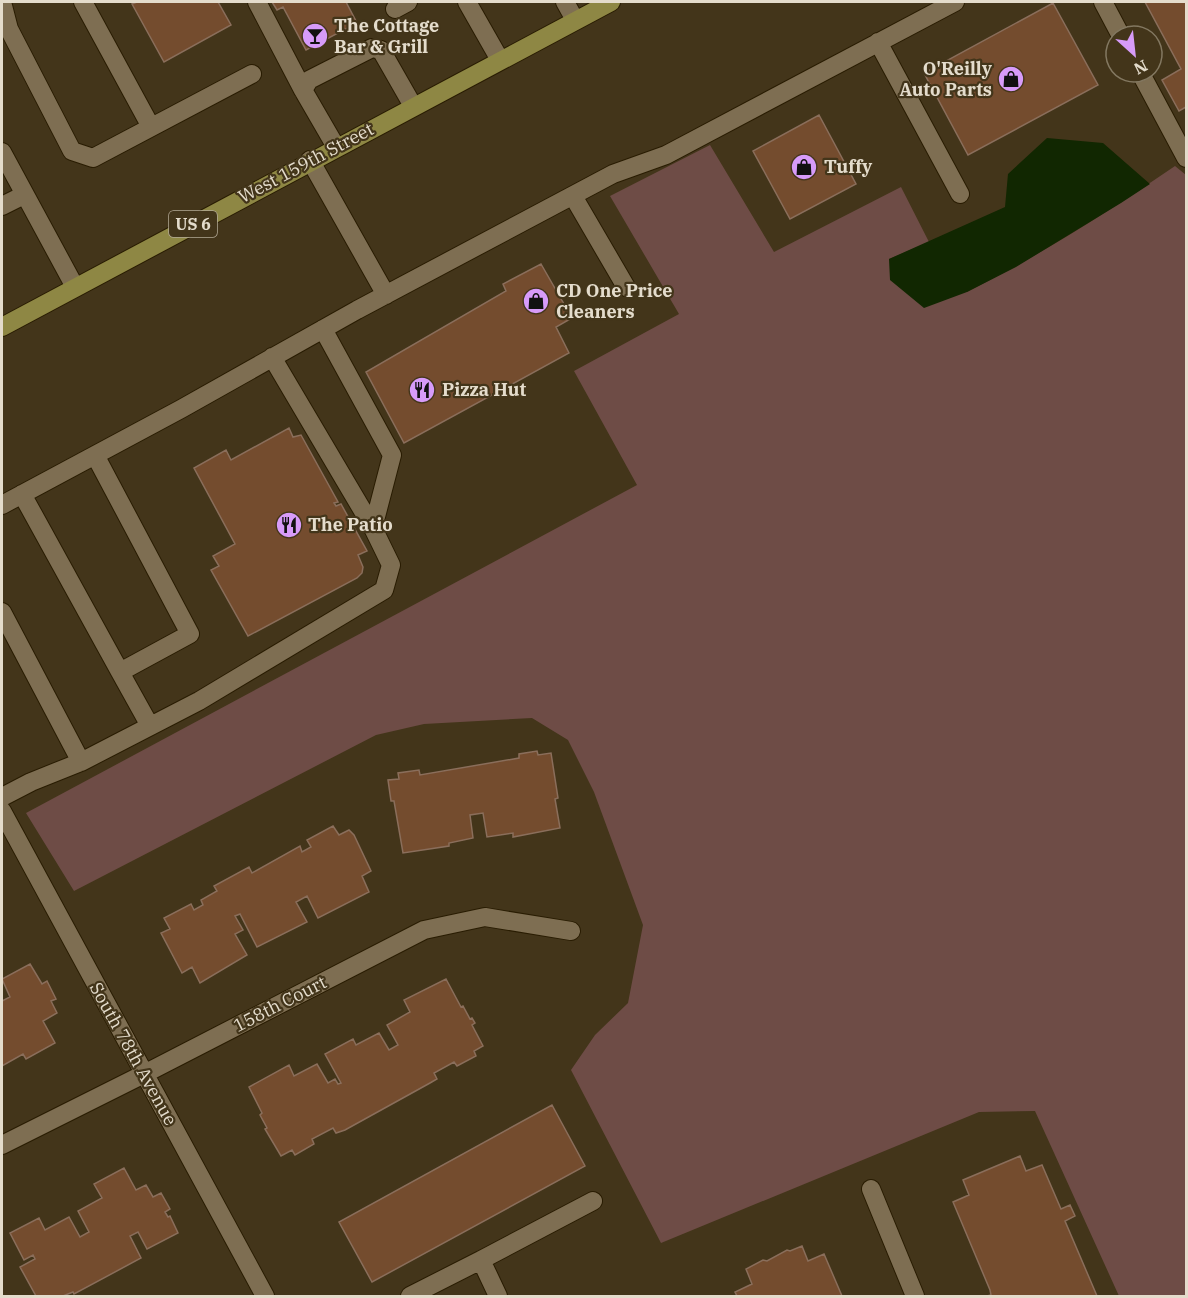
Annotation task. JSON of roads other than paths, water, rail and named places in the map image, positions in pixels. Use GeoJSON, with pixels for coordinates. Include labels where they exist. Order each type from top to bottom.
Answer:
{"type":"FeatureCollection","features":[{"type":"Feature","properties":{"kind":"main road","name":"West 159th Street"},"geometry":{"type":"LineString","coordinates":[[2,327],[310,160],[611,2]]}},
{"type":"Feature","properties":{"kind":"street"},"geometry":{"type":"LineString","coordinates":[[2,2],[9,28],[72,151],[93,158],[252,74]]}},
{"type":"Feature","properties":{"kind":"street"},"geometry":{"type":"LineString","coordinates":[[83,2],[151,128]]}},
{"type":"Feature","properties":{"kind":"street"},"geometry":{"type":"LineString","coordinates":[[257,2],[336,147]]}},
{"type":"Feature","properties":{"kind":"street"},"geometry":{"type":"LineString","coordinates":[[467,2],[500,60]]}},
{"type":"Feature","properties":{"kind":"street"},"geometry":{"type":"LineString","coordinates":[[565,2],[575,20]]}},
{"type":"Feature","properties":{"kind":"street"},"geometry":{"type":"LineString","coordinates":[[2,505],[322,329],[613,174],[666,155],[955,2]]}},
{"type":"Feature","properties":{"kind":"street"},"geometry":{"type":"LineString","coordinates":[[1103,2],[1115,24]]}},
{"type":"Feature","properties":{"kind":"street"},"geometry":{"type":"LineString","coordinates":[[878,42],[960,194]]}},
{"type":"Feature","properties":{"kind":"street"},"geometry":{"type":"LineString","coordinates":[[303,90],[309,80],[372,48],[381,50],[413,106]]}},
{"type":"Feature","properties":{"kind":"street"},"geometry":{"type":"LineString","coordinates":[[1146,84],[1186,158]]}},
{"type":"Feature","properties":{"kind":"street"},"geometry":{"type":"LineString","coordinates":[[2,152],[75,287]]}},
{"type":"Feature","properties":{"kind":"street"},"geometry":{"type":"LineString","coordinates":[[310,160],[386,295]]}},
{"type":"Feature","properties":{"kind":"street"},"geometry":{"type":"LineString","coordinates":[[2,206],[24,195]]}},
{"type":"Feature","properties":{"kind":"street"},"geometry":{"type":"LineString","coordinates":[[573,196],[626,286]]}},
{"type":"Feature","properties":{"kind":"street"},"geometry":{"type":"LineString","coordinates":[[322,329],[392,455],[372,528]]}},
{"type":"Feature","properties":{"kind":"street"},"geometry":{"type":"LineString","coordinates":[[2,797],[31,782],[81,762],[200,701],[384,590],[391,565],[372,528],[272,357]]}},
{"type":"Feature","properties":{"kind":"street"},"geometry":{"type":"LineString","coordinates":[[95,455],[190,634],[120,672]]}},
{"type":"Feature","properties":{"kind":"street"},"geometry":{"type":"LineString","coordinates":[[22,494],[150,726]]}},
{"type":"Feature","properties":{"kind":"street"},"geometry":{"type":"LineString","coordinates":[[2,612],[81,762]]}},
{"type":"Feature","properties":{"kind":"street","name":"South 78th Avenue"},"geometry":{"type":"LineString","coordinates":[[2,815],[265,1296]]}},
{"type":"Feature","properties":{"kind":"street","name":"158th Court"},"geometry":{"type":"LineString","coordinates":[[2,1144],[424,930],[485,917],[571,931]]}},
{"type":"Feature","properties":{"kind":"street"},"geometry":{"type":"LineString","coordinates":[[871,1189],[915,1296]]}},
{"type":"Feature","properties":{"kind":"street"},"geometry":{"type":"LineString","coordinates":[[410,1296],[593,1201]]}},
{"type":"Feature","properties":{"kind":"street"},"geometry":{"type":"LineString","coordinates":[[481,1260],[498,1296]]}},
{"type":"Feature","properties":{"kind":"place","name":"The Cottage Bar & Grill"},"geometry":{"type":"Point","coordinates":[315,36]}},
{"type":"Feature","properties":{"kind":"place","name":"O'Reilly Auto Parts"},"geometry":{"type":"Point","coordinates":[1011,79]}},
{"type":"Feature","properties":{"kind":"place","name":"Tuffy"},"geometry":{"type":"Point","coordinates":[804,167]}},
{"type":"Feature","properties":{"kind":"place","name":"CD One Price Cleaners"},"geometry":{"type":"Point","coordinates":[536,301]}},
{"type":"Feature","properties":{"kind":"place","name":"Pizza Hut"},"geometry":{"type":"Point","coordinates":[422,390]}},
{"type":"Feature","properties":{"kind":"place","name":"The Patio"},"geometry":{"type":"Point","coordinates":[289,525]}}]}
